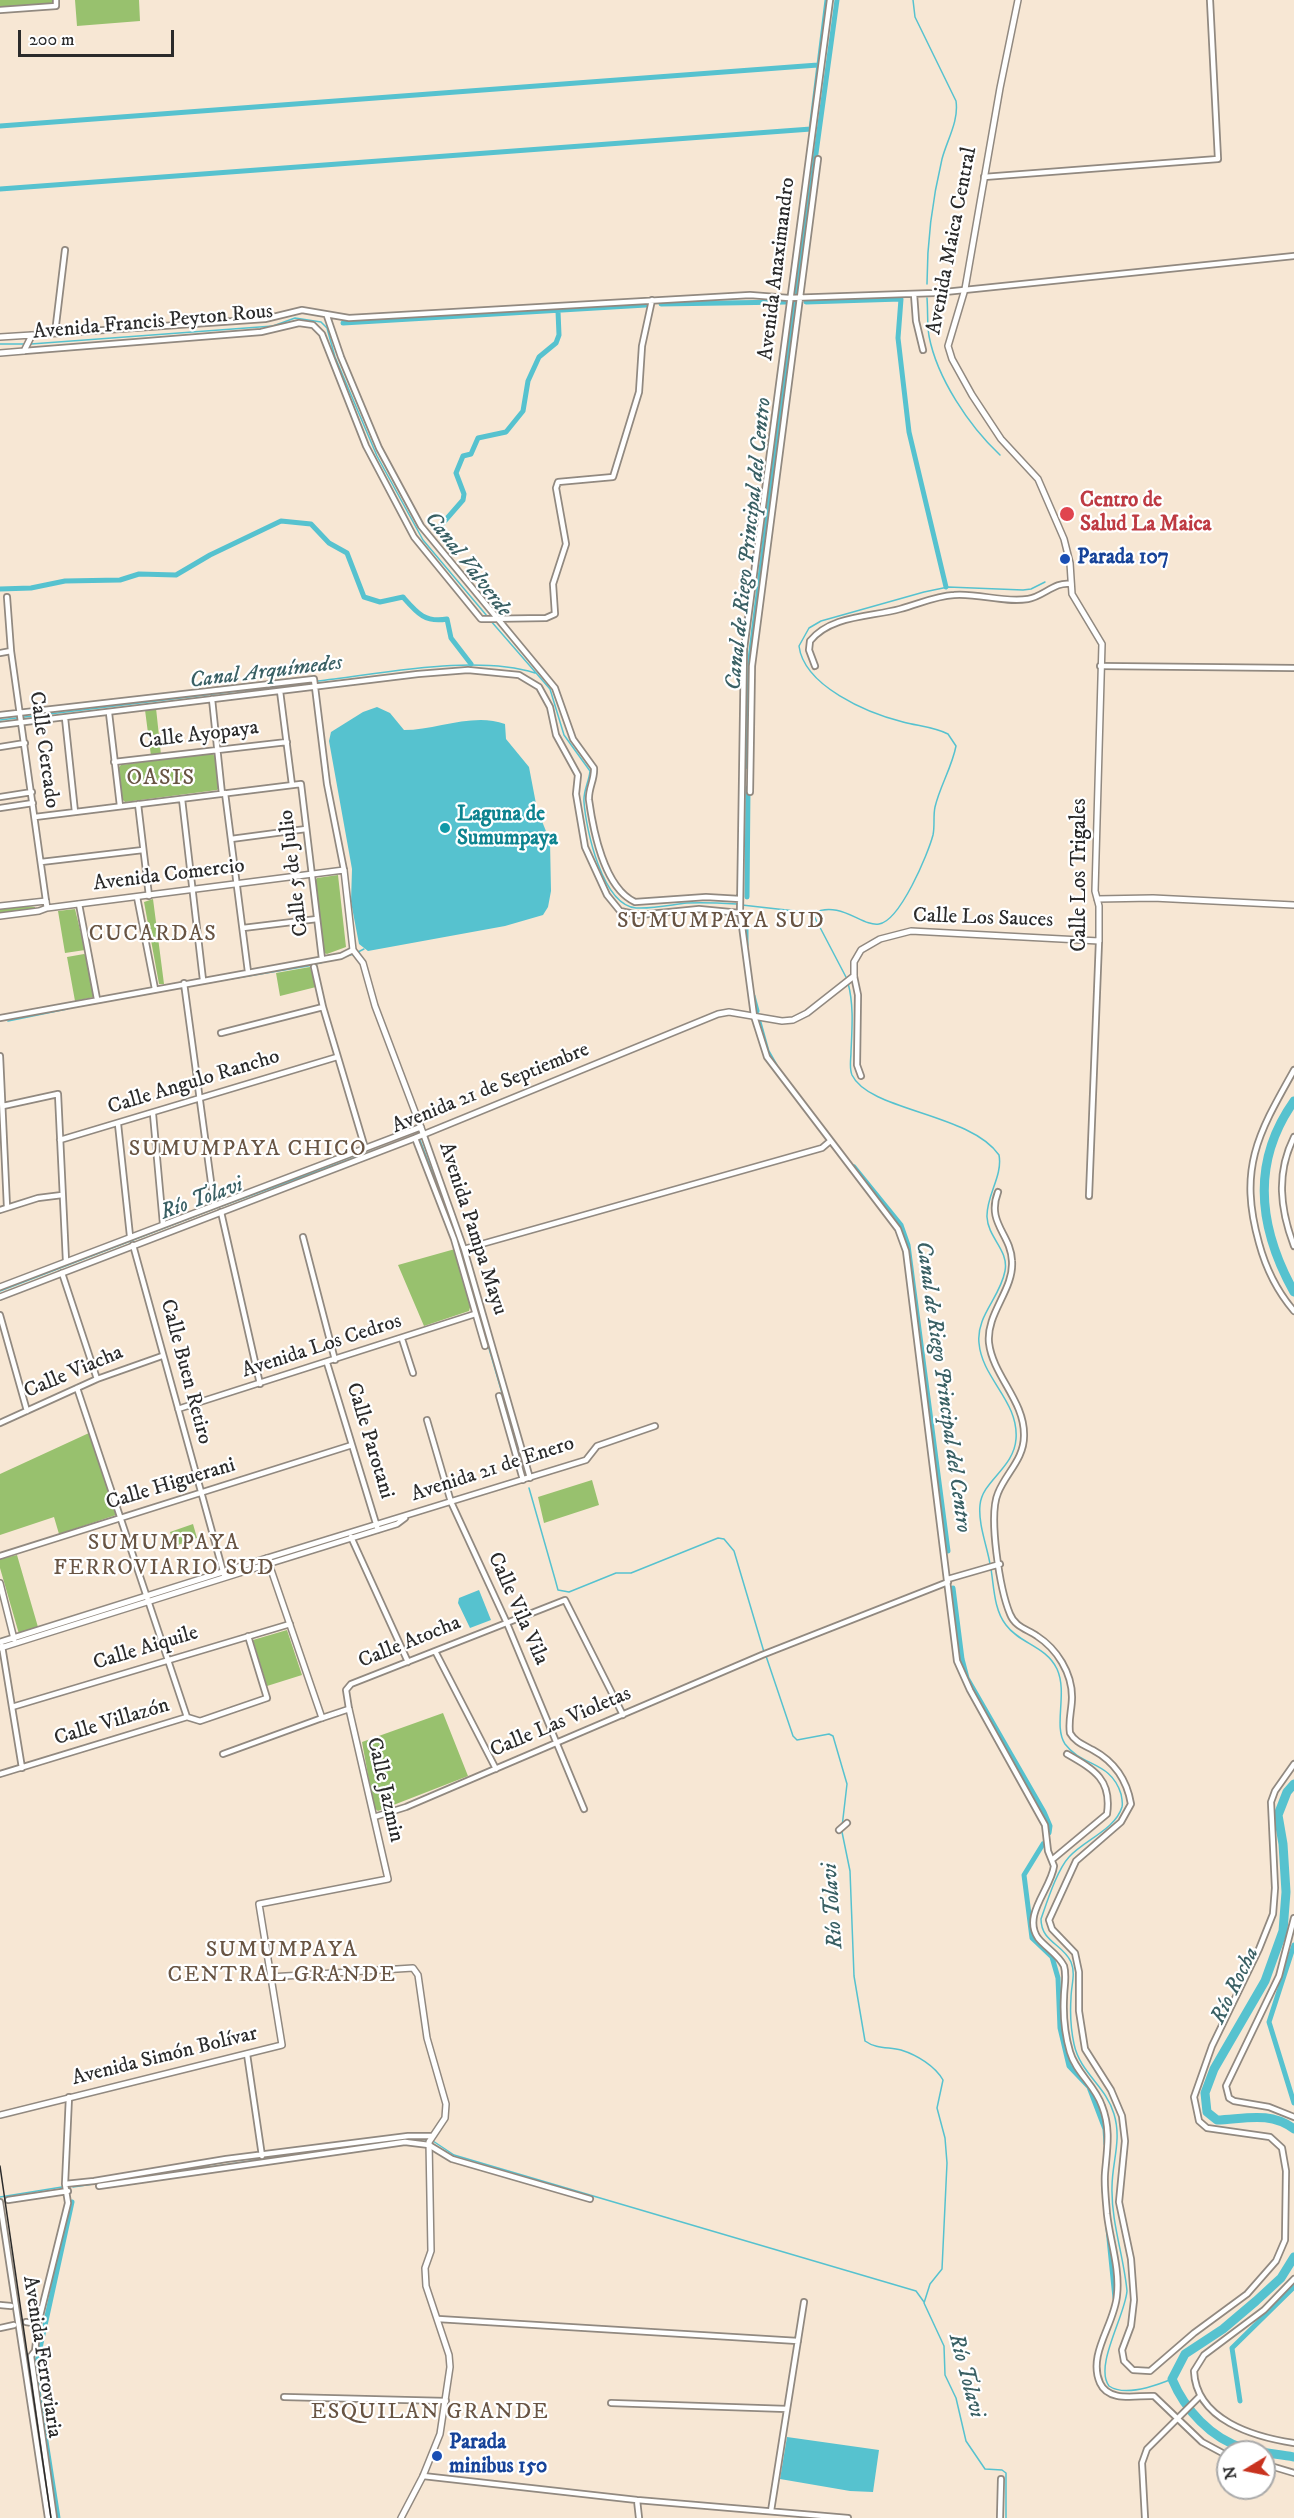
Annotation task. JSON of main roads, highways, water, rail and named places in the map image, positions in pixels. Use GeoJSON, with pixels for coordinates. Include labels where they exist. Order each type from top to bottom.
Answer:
{"type":"FeatureCollection","features":[{"type":"Feature","properties":{"kind":"water","name":"Laguna de Sumumpaya"},"geometry":{"type":"Polygon","coordinates":[[[377,707],[390,713],[404,730],[481,720],[505,724],[506,739],[529,767],[537,809],[550,841],[551,891],[548,907],[543,915],[505,926],[368,951],[359,944],[351,902],[352,869],[329,741],[331,732],[363,712],[377,707]]]}},
{"type":"Feature","properties":{"kind":"water"},"geometry":{"type":"Polygon","coordinates":[[[479,1590],[491,1620],[470,1628],[458,1603],[459,1598],[479,1590]]]}},
{"type":"Feature","properties":{"kind":"water"},"geometry":{"type":"Polygon","coordinates":[[[787,2437],[879,2450],[873,2492],[850,2491],[780,2479],[787,2437]]]}},
{"type":"Feature","properties":{"kind":"waterway"},"geometry":{"type":"LineString","coordinates":[[0,189],[811,129],[827,0]]}},
{"type":"Feature","properties":{"kind":"waterway","name":"Canal de Riego Principal del Centro"},"geometry":{"type":"LineString","coordinates":[[797,292],[837,0]]}},
{"type":"Feature","properties":{"kind":"waterway"},"geometry":{"type":"LineString","coordinates":[[913,0],[915,17],[956,101],[954,123],[935,190],[929,237],[927,284]]}},
{"type":"Feature","properties":{"kind":"waterway"},"geometry":{"type":"LineString","coordinates":[[0,126],[818,65]]}},
{"type":"Feature","properties":{"kind":"waterway"},"geometry":{"type":"LineString","coordinates":[[927,298],[929,336],[939,368],[966,416],[1000,455]]}},
{"type":"Feature","properties":{"kind":"waterway"},"geometry":{"type":"LineString","coordinates":[[806,302],[901,299],[898,338],[909,432],[946,587]]}},
{"type":"Feature","properties":{"kind":"waterway"},"geometry":{"type":"LineString","coordinates":[[661,304],[786,302]]}},
{"type":"Feature","properties":{"kind":"waterway","name":"Canal de Riego Principal del Centro"},"geometry":{"type":"LineString","coordinates":[[748,767],[750,659],[794,303]]}},
{"type":"Feature","properties":{"kind":"waterway"},"geometry":{"type":"LineString","coordinates":[[343,323],[646,305]]}},
{"type":"Feature","properties":{"kind":"waterway"},"geometry":{"type":"LineString","coordinates":[[436,531],[463,500],[464,494],[456,473],[463,456],[471,454],[478,438],[506,432],[523,411],[528,381],[539,357],[556,343],[559,335],[558,311]]}},
{"type":"Feature","properties":{"kind":"waterway","name":"Canal Valverde"},"geometry":{"type":"LineString","coordinates":[[31,344],[273,326],[295,318],[321,322],[327,328],[335,357],[377,456],[423,540],[487,616]]}},
{"type":"Feature","properties":{"kind":"waterway","name":"Canal Valverde"},"geometry":{"type":"LineString","coordinates":[[0,344],[26,344]]}},
{"type":"Feature","properties":{"kind":"waterway"},"geometry":{"type":"LineString","coordinates":[[0,589],[31,588],[65,581],[120,580],[139,574],[176,575],[210,555],[281,521],[311,524],[329,543],[347,553],[364,597],[380,602],[403,597],[422,616],[433,620],[447,619],[451,638],[471,664]]}},
{"type":"Feature","properties":{"kind":"waterway"},"geometry":{"type":"LineString","coordinates":[[742,905],[813,913],[833,910],[872,924],[879,924],[887,920],[904,900],[925,856],[933,835],[937,799],[956,746],[948,734],[872,712],[839,696],[825,685],[812,673],[803,660],[799,646],[809,628],[821,621],[948,587],[1023,590],[1045,582]]}},
{"type":"Feature","properties":{"kind":"waterway","name":"Canal Valverde"},"geometry":{"type":"LineString","coordinates":[[490,620],[550,689],[564,735],[590,771],[584,798],[588,830],[598,864],[614,894],[624,904],[636,908],[687,903],[737,904]]}},
{"type":"Feature","properties":{"kind":"waterway","name":"Canal Arquímedes"},"geometry":{"type":"LineString","coordinates":[[317,681],[456,665],[484,665],[535,673]]}},
{"type":"Feature","properties":{"kind":"waterway","name":"Canal Arquímedes"},"geometry":{"type":"LineString","coordinates":[[0,720],[312,682]]}},
{"type":"Feature","properties":{"kind":"waterway","name":"Canal de Riego Principal del Centro"},"geometry":{"type":"LineString","coordinates":[[747,897],[748,788]]}},
{"type":"Feature","properties":{"kind":"waterway"},"geometry":{"type":"LineString","coordinates":[[813,914],[847,979]]}},
{"type":"Feature","properties":{"kind":"waterway","name":"Canal de Riego Principal del Centro"},"geometry":{"type":"LineString","coordinates":[[746,917],[746,945]]}},
{"type":"Feature","properties":{"kind":"waterway"},"geometry":{"type":"LineString","coordinates":[[358,952],[364,949]]}},
{"type":"Feature","properties":{"kind":"waterway"},"geometry":{"type":"LineString","coordinates":[[206,983],[308,966],[354,954]]}},
{"type":"Feature","properties":{"kind":"waterway"},"geometry":{"type":"LineString","coordinates":[[848,983],[852,1017],[851,1069],[852,1075],[862,1087],[878,1097],[966,1130],[985,1141],[999,1155],[999,1171],[989,1201],[987,1217],[988,1224],[1004,1257],[1005,1271],[981,1324],[979,1343],[986,1368],[1012,1413],[1016,1439],[1010,1458],[986,1489],[980,1505],[981,1527],[990,1564]]}},
{"type":"Feature","properties":{"kind":"waterway","name":"Canal de Riego Principal del Centro"},"geometry":{"type":"LineString","coordinates":[[753,996],[757,1011]]}},
{"type":"Feature","properties":{"kind":"waterway"},"geometry":{"type":"LineString","coordinates":[[8,1021],[67,1009]]}},
{"type":"Feature","properties":{"kind":"waterway","name":"Canal de Riego Principal del Centro"},"geometry":{"type":"LineString","coordinates":[[759,1022],[767,1051],[775,1065]]}},
{"type":"Feature","properties":{"kind":"waterway","name":"Río Rocha"},"geometry":{"type":"LineString","coordinates":[[1294,1101],[1280,1124],[1271,1148],[1265,1172],[1264,1196],[1273,1244],[1294,1292]]}},
{"type":"Feature","properties":{"kind":"waterway","name":"Río Tolavi"},"geometry":{"type":"LineString","coordinates":[[0,1291],[219,1207],[414,1136]]}},
{"type":"Feature","properties":{"kind":"waterway","name":"Río Tolavi"},"geometry":{"type":"LineString","coordinates":[[420,1140],[456,1235],[525,1472]]}},
{"type":"Feature","properties":{"kind":"waterway","name":"Canal de Riego Principal del Centro"},"geometry":{"type":"LineString","coordinates":[[854,1167],[901,1225],[908,1245],[948,1551]]}},
{"type":"Feature","properties":{"kind":"waterway","name":"Río Tolavi"},"geometry":{"type":"LineString","coordinates":[[529,1488],[558,1590],[569,1592],[616,1573],[631,1573],[718,1538],[724,1539],[734,1551],[764,1652]]}},
{"type":"Feature","properties":{"kind":"waterway"},"geometry":{"type":"LineString","coordinates":[[991,1569],[995,1598],[1002,1619],[1018,1637],[1046,1655],[1057,1669],[1061,1688],[1060,1728],[1065,1744],[1080,1757],[1110,1775],[1121,1794],[1122,1807],[1113,1822],[1075,1851],[1060,1870],[1041,1919],[1042,1927],[1048,1938],[1063,1951],[1071,1962],[1073,1976],[1071,2015],[1074,2044],[1082,2063],[1110,2104],[1116,2124],[1117,2142],[1112,2178],[1112,2200],[1127,2291],[1108,2354],[1105,2377],[1109,2386],[1123,2391],[1157,2385],[1172,2379]]}},
{"type":"Feature","properties":{"kind":"waterway","name":"Canal de Riego Principal del Centro"},"geometry":{"type":"LineString","coordinates":[[953,1588],[962,1659],[967,1678],[1044,1812],[1050,1826],[1049,1833]]}},
{"type":"Feature","properties":{"kind":"waterway","name":"Río Tolavi"},"geometry":{"type":"LineString","coordinates":[[766,1656],[793,1736],[797,1740],[829,1734],[833,1736],[847,1784],[842,1827]]}},
{"type":"Feature","properties":{"kind":"waterway","name":"Río Rocha"},"geometry":{"type":"LineString","coordinates":[[1294,1784],[1287,1792],[1278,1815],[1283,1844],[1286,1892],[1283,1931],[1265,1981],[1214,2069],[1205,2093],[1207,2112],[1217,2120],[1266,2118],[1285,2123],[1294,2129]]}},
{"type":"Feature","properties":{"kind":"waterway","name":"Río Tolavi"},"geometry":{"type":"LineString","coordinates":[[842,1832],[850,1871],[854,1976],[865,2041],[913,2055],[930,2066],[943,2080],[937,2108],[945,2138],[947,2163],[942,2269],[930,2284],[924,2303],[944,2346],[945,2375],[956,2398],[966,2441],[985,2469],[1002,2470],[1006,2473],[1006,2518]]}},
{"type":"Feature","properties":{"kind":"waterway","name":"Canal de Riego Principal del Centro"},"geometry":{"type":"LineString","coordinates":[[1043,1844],[1024,1875],[1032,1938],[1052,1957],[1058,1978],[1060,2028],[1069,2066],[1089,2087],[1105,2129],[1106,2144]]}},
{"type":"Feature","properties":{"kind":"waterway"},"geometry":{"type":"LineString","coordinates":[[1294,1945],[1269,2022],[1294,2103]]}},
{"type":"Feature","properties":{"kind":"waterway"},"geometry":{"type":"LineString","coordinates":[[73,2187],[408,2138],[428,2140]]}},
{"type":"Feature","properties":{"kind":"waterway"},"geometry":{"type":"LineString","coordinates":[[433,2141],[454,2155],[916,2291],[924,2302]]}},
{"type":"Feature","properties":{"kind":"waterway"},"geometry":{"type":"LineString","coordinates":[[0,2197],[62,2187]]}},
{"type":"Feature","properties":{"kind":"waterway","name":"Canal de Riego Principal del Centro"},"geometry":{"type":"LineString","coordinates":[[1104,2189],[1115,2298]]}},
{"type":"Feature","properties":{"kind":"waterway"},"geometry":{"type":"LineString","coordinates":[[58,2518],[35,2371],[72,2202]]}},
{"type":"Feature","properties":{"kind":"waterway","name":"Río Rocha"},"geometry":{"type":"LineString","coordinates":[[1294,2257],[1281,2278],[1256,2301],[1223,2329],[1185,2354],[1172,2379],[1192,2412],[1220,2437],[1249,2450],[1294,2457]]}},
{"type":"Feature","properties":{"kind":"waterway"},"geometry":{"type":"LineString","coordinates":[[1240,2401],[1232,2348],[1294,2287]]}},
{"type":"Feature","properties":{"kind":"tram line"},"geometry":{"type":"LineString","coordinates":[[0,2166],[51,2518]]}},
{"type":"Feature","properties":{"kind":"place","name":"Centro de Salud La Maica"},"geometry":{"type":"Point","coordinates":[1067,514]}},
{"type":"Feature","properties":{"kind":"place","name":"Parada 107"},"geometry":{"type":"Point","coordinates":[1065,559]}},
{"type":"Feature","properties":{"kind":"place","name":"Laguna de Sumumpaya"},"geometry":{"type":"Point","coordinates":[445,828]}},
{"type":"Feature","properties":{"kind":"place","name":"Parada minibus 150"},"geometry":{"type":"Point","coordinates":[437,2456]}},
{"type":"Feature","properties":{"kind":"district","name":"OASIS"},"geometry":{"type":"Point","coordinates":[161,779]}},
{"type":"Feature","properties":{"kind":"district","name":"SUMUMPAYA SUD"},"geometry":{"type":"Point","coordinates":[721,922]}},
{"type":"Feature","properties":{"kind":"district","name":"CUCARDAS"},"geometry":{"type":"Point","coordinates":[153,935]}},
{"type":"Feature","properties":{"kind":"district","name":"SUMUMPAYA CHICO"},"geometry":{"type":"Point","coordinates":[248,1150]}},
{"type":"Feature","properties":{"kind":"district","name":"SUMUMPAYA FERROVIARIO SUD"},"geometry":{"type":"Point","coordinates":[164,1556]}},
{"type":"Feature","properties":{"kind":"district","name":"SUMUMPAYA CENTRAL GRANDE"},"geometry":{"type":"Point","coordinates":[282,1964]}},
{"type":"Feature","properties":{"kind":"district","name":"ESQUILAN GRANDE"},"geometry":{"type":"Point","coordinates":[430,2413]}}]}
